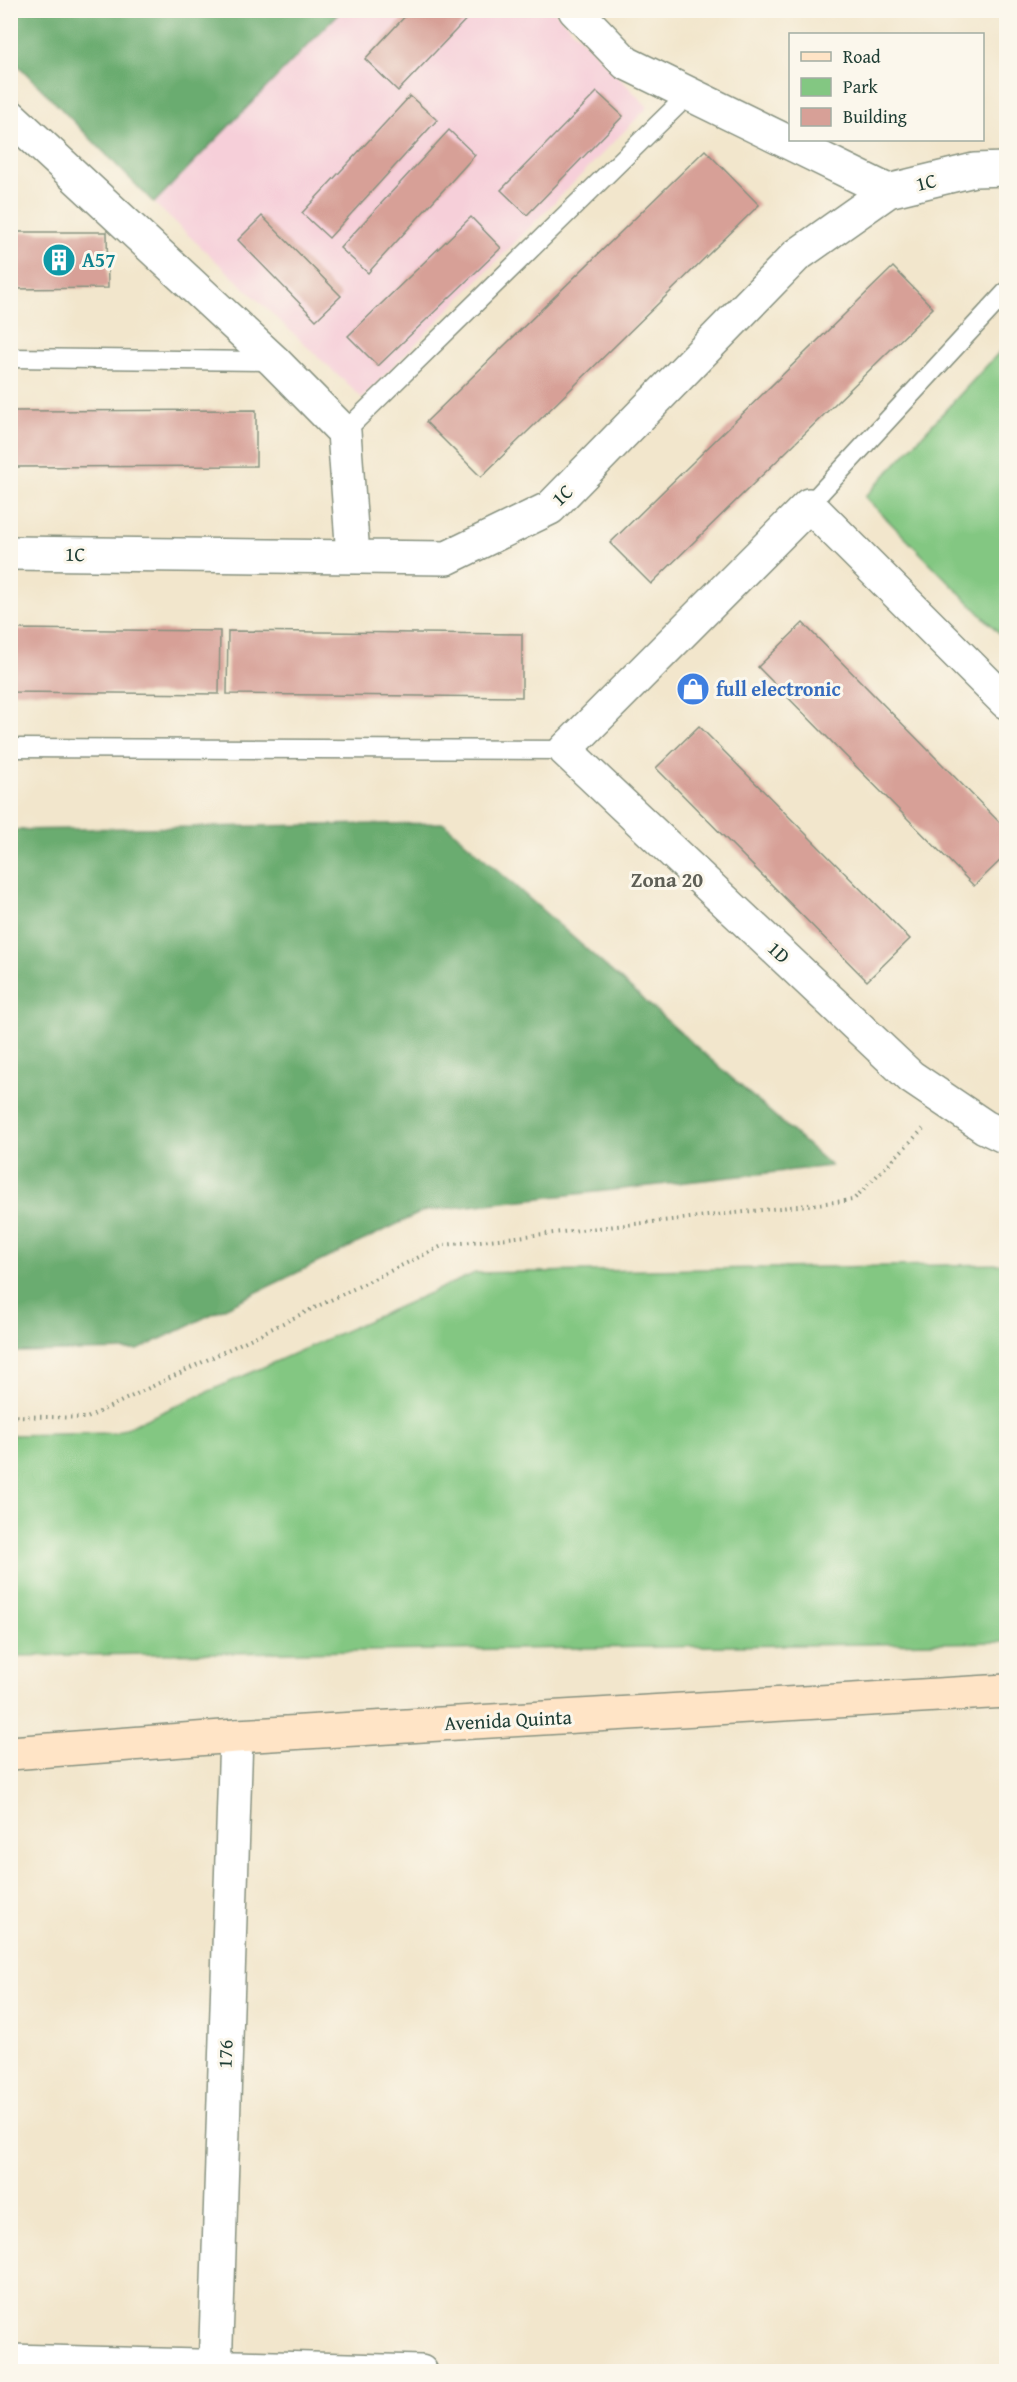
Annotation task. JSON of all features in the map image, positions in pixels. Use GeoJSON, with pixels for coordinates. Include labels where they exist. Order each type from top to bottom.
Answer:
{"type":"FeatureCollection","features":[{"type":"Feature","properties":{"kind":"main road","name":"Avenida Quinta"},"geometry":{"type":"LineString","coordinates":[[10,1753],[236,1736],[1006,1691]]}},
{"type":"Feature","properties":{"kind":"street"},"geometry":{"type":"LineString","coordinates":[[575,10],[626,63],[888,191]]}},
{"type":"Feature","properties":{"kind":"street"},"geometry":{"type":"LineString","coordinates":[[10,116],[274,362],[344,432],[353,556]]}},
{"type":"Feature","properties":{"kind":"street","name":"1C"},"geometry":{"type":"LineString","coordinates":[[10,553],[447,558],[550,507],[796,256],[888,191],[974,170],[1006,169]]}},
{"type":"Feature","properties":{"kind":"street"},"geometry":{"type":"LineString","coordinates":[[565,750],[809,505],[1006,702]]}},
{"type":"Feature","properties":{"kind":"street","name":"1D"},"geometry":{"type":"LineString","coordinates":[[565,750],[911,1077],[985,1127],[1006,1137]]}},
{"type":"Feature","properties":{"kind":"street","name":"176"},"geometry":{"type":"LineString","coordinates":[[215,2369],[236,1736]]}},
{"type":"Feature","properties":{"kind":"street"},"geometry":{"type":"LineString","coordinates":[[10,2361],[215,2369],[421,2372]]}},
{"type":"Feature","properties":{"kind":"lane"},"geometry":{"type":"LineString","coordinates":[[344,432],[689,94]]}},
{"type":"Feature","properties":{"kind":"lane"},"geometry":{"type":"LineString","coordinates":[[809,505],[1006,292]]}},
{"type":"Feature","properties":{"kind":"lane"},"geometry":{"type":"LineString","coordinates":[[10,358],[274,362]]}},
{"type":"Feature","properties":{"kind":"lane"},"geometry":{"type":"LineString","coordinates":[[10,748],[565,750]]}},
{"type":"Feature","properties":{"kind":"path"},"geometry":{"type":"LineString","coordinates":[[10,1416],[87,1418],[444,1245],[853,1200],[948,1102]]}},
{"type":"Feature","properties":{"kind":"shaded area"},"geometry":{"type":"Polygon","coordinates":[[[341,11],[554,11],[648,107],[362,398],[154,203],[341,11]]]}},
{"type":"Feature","properties":{"kind":"green space"},"geometry":{"type":"Polygon","coordinates":[[[10,11],[341,11],[154,203],[11,58],[10,11]]]}},
{"type":"Feature","properties":{"kind":"green space"},"geometry":{"type":"Polygon","coordinates":[[[1006,345],[1006,640],[865,497],[1006,345]]]}},
{"type":"Feature","properties":{"kind":"green space"},"geometry":{"type":"Polygon","coordinates":[[[444,823],[831,1166],[424,1211],[138,1350],[11,1352],[11,830],[444,823]]]}},
{"type":"Feature","properties":{"kind":"green space"},"geometry":{"type":"Polygon","coordinates":[[[1006,1264],[1006,1642],[11,1656],[11,1435],[115,1433],[475,1273],[1006,1264]]]}},
{"type":"Feature","properties":{"kind":"building"},"geometry":{"type":"Polygon","coordinates":[[[411,10],[475,10],[398,91],[365,59],[411,10]]]}},
{"type":"Feature","properties":{"kind":"building"},"geometry":{"type":"Polygon","coordinates":[[[597,92],[623,116],[527,215],[501,190],[597,92]]]}},
{"type":"Feature","properties":{"kind":"building"},"geometry":{"type":"Polygon","coordinates":[[[410,96],[437,120],[329,238],[302,213],[410,96]]]}},
{"type":"Feature","properties":{"kind":"building"},"geometry":{"type":"Polygon","coordinates":[[[449,130],[475,155],[368,273],[340,248],[449,130]]]}},
{"type":"Feature","properties":{"kind":"building"},"geometry":{"type":"Polygon","coordinates":[[[705,150],[759,205],[481,477],[426,422],[705,150]]]}},
{"type":"Feature","properties":{"kind":"building"},"geometry":{"type":"Polygon","coordinates":[[[262,216],[341,296],[316,320],[238,240],[262,216]]]}},
{"type":"Feature","properties":{"kind":"building"},"geometry":{"type":"Polygon","coordinates":[[[471,217],[501,248],[378,366],[348,336],[471,217]]]}},
{"type":"Feature","properties":{"kind":"building","name":"A57"},"geometry":{"type":"Polygon","coordinates":[[[10,232],[107,232],[108,288],[10,289],[10,232]]]}},
{"type":"Feature","properties":{"kind":"building"},"geometry":{"type":"Polygon","coordinates":[[[893,267],[933,308],[651,584],[610,543],[893,267]]]}},
{"type":"Feature","properties":{"kind":"building"},"geometry":{"type":"Polygon","coordinates":[[[256,410],[256,466],[10,467],[10,411],[256,410]]]}},
{"type":"Feature","properties":{"kind":"building"},"geometry":{"type":"Polygon","coordinates":[[[803,623],[1006,829],[1006,855],[974,886],[758,667],[803,623]]]}},
{"type":"Feature","properties":{"kind":"building"},"geometry":{"type":"Polygon","coordinates":[[[10,629],[220,631],[219,694],[10,692],[10,629]]]}},
{"type":"Feature","properties":{"kind":"building"},"geometry":{"type":"Polygon","coordinates":[[[228,631],[522,634],[522,697],[227,694],[228,631]]]}},
{"type":"Feature","properties":{"kind":"building"},"geometry":{"type":"Polygon","coordinates":[[[699,726],[910,939],[867,981],[656,768],[699,726]]]}},
{"type":"Feature","properties":{"kind":"place","name":"A57"},"geometry":{"type":"Point","coordinates":[59,260]}},
{"type":"Feature","properties":{"kind":"place","name":"full electronic"},"geometry":{"type":"Point","coordinates":[693,689]}},
{"type":"Feature","properties":{"kind":"district","name":"Zona 20"},"geometry":{"type":"Point","coordinates":[667,880]}}]}
